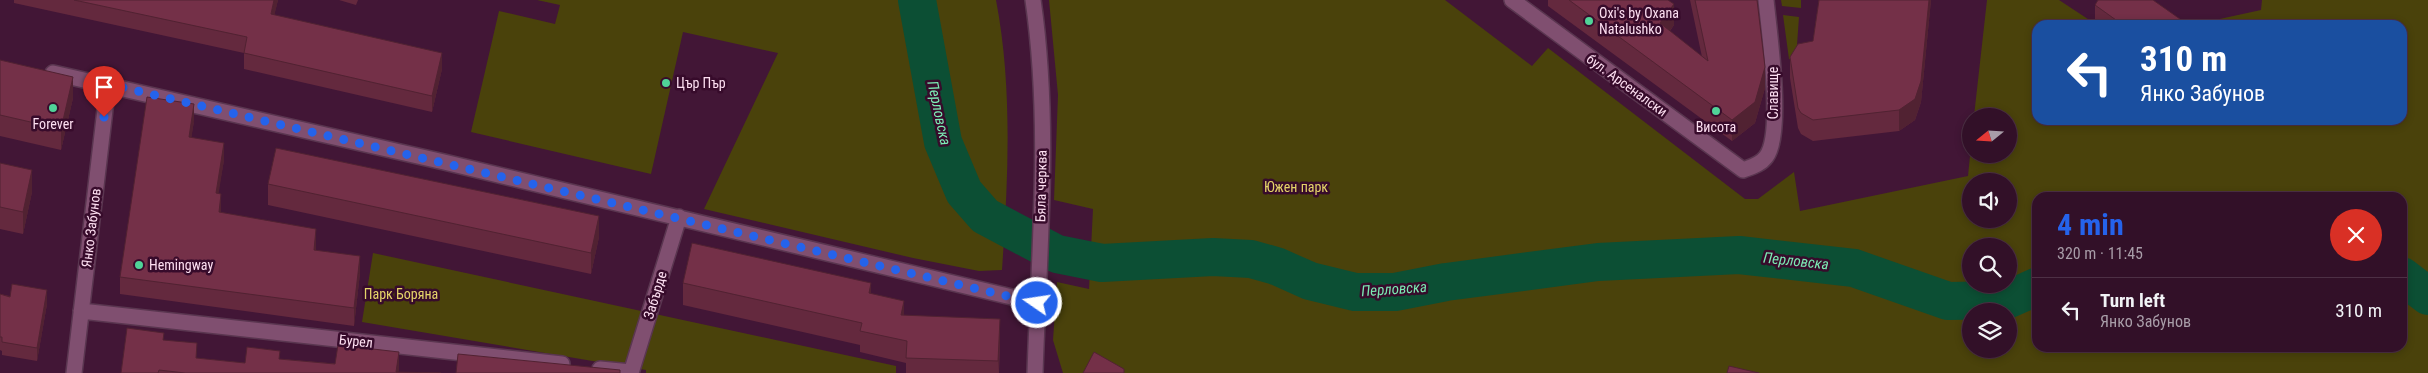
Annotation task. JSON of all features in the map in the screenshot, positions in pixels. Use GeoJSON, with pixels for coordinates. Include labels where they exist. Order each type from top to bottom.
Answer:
{"type":"FeatureCollection","features":[{"type":"Feature","properties":{"kind":"street","name":"Бяла черква"},"geometry":{"type":"LineString","coordinates":[[1033,0],[1042,96],[1042,198],[1035,373]]}},
{"type":"Feature","properties":{"kind":"street","name":"Славище"},"geometry":{"type":"LineString","coordinates":[[1742,170],[1759,164],[1767,156],[1771,142],[1775,104],[1773,57],[1766,0]]}},
{"type":"Feature","properties":{"kind":"street","name":"бул. Арсеналски"},"geometry":{"type":"LineString","coordinates":[[1519,2],[1742,170]]}},
{"type":"Feature","properties":{"kind":"street"},"geometry":{"type":"LineString","coordinates":[[36,69],[108,84],[679,217],[1037,303]]}},
{"type":"Feature","properties":{"kind":"street","name":"Янко Забунов"},"geometry":{"type":"LineString","coordinates":[[74,373],[108,84]]}},
{"type":"Feature","properties":{"kind":"street","name":"Забърде"},"geometry":{"type":"LineString","coordinates":[[631,373],[679,217]]}},
{"type":"Feature","properties":{"kind":"street","name":"Бурел"},"geometry":{"type":"LineString","coordinates":[[81,310],[631,373]]}},
{"type":"Feature","properties":{"kind":"green space"},"geometry":{"type":"Polygon","coordinates":[[[537,0],[996,0],[1005,67],[1008,135],[1002,270],[979,271],[913,258],[704,209],[778,53],[683,32],[651,174],[471,132],[499,11],[555,24],[560,5],[537,0]]]}},
{"type":"Feature","properties":{"kind":"green space","name":"Южен парк"},"geometry":{"type":"Polygon","coordinates":[[[1049,0],[1445,0],[1532,66],[1548,48],[1745,199],[1758,199],[1794,172],[1800,211],[1962,177],[1962,228],[2017,228],[2017,173],[1968,173],[1969,163],[2018,162],[2018,108],[1975,108],[1987,0],[2059,0],[2089,20],[2032,20],[2032,125],[2407,125],[2407,20],[2215,20],[2261,10],[2262,0],[2428,0],[2428,373],[1063,373],[1053,340],[1057,282],[1089,289],[1093,209],[1054,200],[1058,95],[1049,0]]]}},
{"type":"Feature","properties":{"kind":"green space"},"geometry":{"type":"Polygon","coordinates":[[[1781,0],[1801,0],[1801,8],[1782,6],[1781,0]]]}},
{"type":"Feature","properties":{"kind":"green space"},"geometry":{"type":"Polygon","coordinates":[[[1783,15],[1799,17],[1796,59],[1789,59],[1783,15]]]}},
{"type":"Feature","properties":{"kind":"green space","name":"Парк Боряна"},"geometry":{"type":"Polygon","coordinates":[[[373,253],[896,366],[896,373],[646,373],[646,370],[362,322],[373,253]]]}},
{"type":"Feature","properties":{"kind":"building"},"geometry":{"type":"Polygon","coordinates":[[[74,0],[274,0],[271,14],[442,53],[432,96],[244,53],[247,37],[74,0]]]}},
{"type":"Feature","properties":{"kind":"building"},"geometry":{"type":"Polygon","coordinates":[[[1569,0],[1668,0],[1674,4],[1660,23],[1708,61],[1695,0],[1757,0],[1765,67],[1755,102],[1732,120],[1569,0]]]}},
{"type":"Feature","properties":{"kind":"building"},"geometry":{"type":"Polygon","coordinates":[[[1819,0],[1929,0],[1921,81],[1915,99],[1899,110],[1813,120],[1801,113],[1798,108],[1790,57],[1798,44],[1813,41],[1819,0]]]}},
{"type":"Feature","properties":{"kind":"building"},"geometry":{"type":"Polygon","coordinates":[[[2098,0],[2153,0],[2180,19],[2116,20],[2095,5],[2098,0]]]}},
{"type":"Feature","properties":{"kind":"building"},"geometry":{"type":"Polygon","coordinates":[[[0,60],[73,77],[61,129],[0,115],[0,60]]]}},
{"type":"Feature","properties":{"kind":"building"},"geometry":{"type":"Polygon","coordinates":[[[147,97],[194,104],[189,137],[224,143],[216,193],[221,194],[219,212],[316,229],[314,250],[360,256],[354,308],[120,277],[147,97]]]}},
{"type":"Feature","properties":{"kind":"building"},"geometry":{"type":"Polygon","coordinates":[[[276,148],[599,216],[591,253],[268,184],[276,148]]]}},
{"type":"Feature","properties":{"kind":"building"},"geometry":{"type":"Polygon","coordinates":[[[0,163],[32,170],[23,212],[0,207],[0,163]]]}},
{"type":"Feature","properties":{"kind":"building"},"geometry":{"type":"Polygon","coordinates":[[[692,243],[871,283],[869,293],[904,301],[901,315],[1000,319],[998,361],[906,358],[907,341],[860,331],[862,323],[683,283],[692,243]]]}},
{"type":"Feature","properties":{"kind":"building"},"geometry":{"type":"Polygon","coordinates":[[[12,284],[47,290],[37,348],[2,342],[2,337],[0,337],[0,294],[10,297],[12,284]]]}},
{"type":"Feature","properties":{"kind":"building"},"geometry":{"type":"Polygon","coordinates":[[[127,328],[164,333],[163,340],[197,343],[196,358],[245,363],[247,347],[280,351],[279,359],[335,364],[338,345],[399,352],[396,372],[441,373],[185,373],[159,370],[158,373],[121,373],[127,328]]]}},
{"type":"Feature","properties":{"kind":"building"},"geometry":{"type":"Polygon","coordinates":[[[1094,352],[1124,369],[1124,373],[1083,373],[1094,352]]]}},
{"type":"Feature","properties":{"kind":"building"},"geometry":{"type":"Polygon","coordinates":[[[458,354],[620,370],[620,373],[456,373],[458,354]]]}},
{"type":"Feature","properties":{"kind":"building"},"geometry":{"type":"Polygon","coordinates":[[[1729,366],[1759,373],[1727,373],[1729,366]]]}},
{"type":"Feature","properties":{"kind":"waterway","name":"Перловска"},"geometry":{"type":"LineString","coordinates":[[917,0],[943,142],[964,192],[985,216],[1057,254],[1102,263],[1213,257],[1251,259],[1276,266],[1310,281],[1355,292],[1395,292],[1446,282],[1598,262],[1739,255],[1854,268],[1948,301],[2007,300],[2032,289]]}},
{"type":"Feature","properties":{"kind":"waterway","name":"Перловска"},"geometry":{"type":"LineString","coordinates":[[2407,280],[2428,296]]}},
{"type":"Feature","properties":{"kind":"place","name":"Oxi's by Oxana Natalushko"},"geometry":{"type":"Point","coordinates":[1589,21]}},
{"type":"Feature","properties":{"kind":"place","name":"Цър Пър"},"geometry":{"type":"Point","coordinates":[666,83]}},
{"type":"Feature","properties":{"kind":"place","name":"Forever"},"geometry":{"type":"Point","coordinates":[53,108]}},
{"type":"Feature","properties":{"kind":"place","name":"Висота"},"geometry":{"type":"Point","coordinates":[1716,111]}},
{"type":"Feature","properties":{"kind":"place","name":"Hemingway"},"geometry":{"type":"Point","coordinates":[139,265]}},
{"type":"Feature","properties":{"kind":"route"},"geometry":{"type":"LineString","coordinates":[[104,117],[108,84],[668,214],[1037,303]]}}]}
